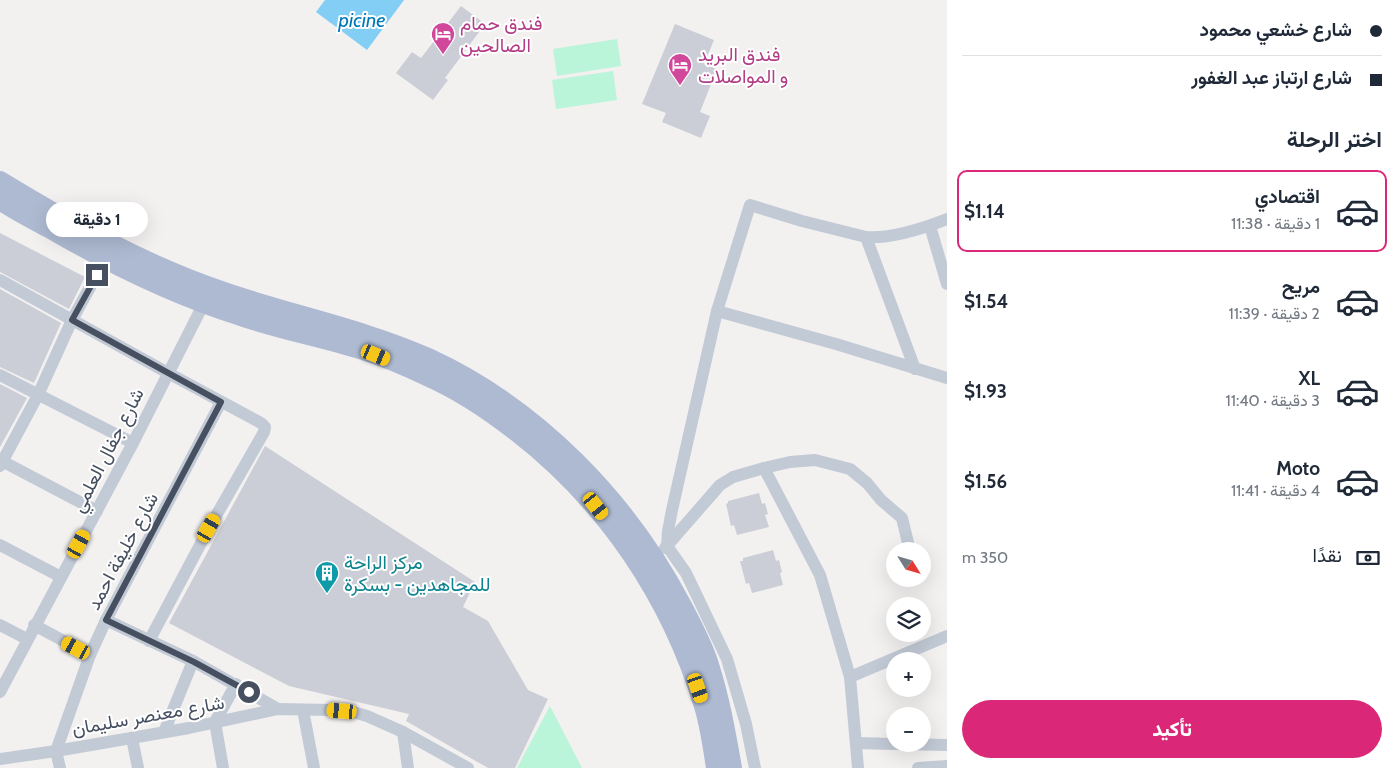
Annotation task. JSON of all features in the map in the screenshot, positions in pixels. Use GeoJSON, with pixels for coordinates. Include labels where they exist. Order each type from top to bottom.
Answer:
{"type":"FeatureCollection","features":[{"type":"Feature","properties":{"kind":"main road"},"geometry":{"type":"LineString","coordinates":[[0,181],[136,257],[223,292],[380,339],[431,359],[468,380],[528,420],[567,453],[592,478],[644,543],[661,553],[664,572],[674,591],[718,661],[724,723],[732,768]]}},
{"type":"Feature","properties":{"kind":"main road"},"geometry":{"type":"LineString","coordinates":[[0,200],[105,260],[171,291],[270,325],[365,350],[425,375],[468,397],[535,446],[575,483],[596,506],[648,577],[678,637],[691,670],[704,707],[716,768]]}},
{"type":"Feature","properties":{"kind":"street"},"geometry":{"type":"LineString","coordinates":[[661,553],[668,531],[717,311],[750,205],[866,238],[930,226],[947,219]]}},
{"type":"Feature","properties":{"kind":"street"},"geometry":{"type":"LineString","coordinates":[[930,226],[947,284]]}},
{"type":"Feature","properties":{"kind":"street"},"geometry":{"type":"LineString","coordinates":[[866,238],[915,369]]}},
{"type":"Feature","properties":{"kind":"street"},"geometry":{"type":"LineString","coordinates":[[97,511],[1,462],[38,395],[72,320],[105,260]]}},
{"type":"Feature","properties":{"kind":"street"},"geometry":{"type":"LineString","coordinates":[[0,280],[261,423],[265,429],[209,528],[149,641]]}},
{"type":"Feature","properties":{"kind":"street","name":"شارع جفال العلمي"},"geometry":{"type":"LineString","coordinates":[[0,692],[34,625],[133,443],[204,303]]}},
{"type":"Feature","properties":{"kind":"street"},"geometry":{"type":"LineString","coordinates":[[717,311],[836,344],[947,378]]}},
{"type":"Feature","properties":{"kind":"street"},"geometry":{"type":"LineString","coordinates":[[0,375],[133,443]]}},
{"type":"Feature","properties":{"kind":"street","name":"شارع خليفة احمد"},"geometry":{"type":"LineString","coordinates":[[56,751],[90,655],[106,620],[221,402]]}},
{"type":"Feature","properties":{"kind":"street"},"geometry":{"type":"LineString","coordinates":[[661,553],[720,485],[733,477],[790,462],[815,460],[850,469],[867,483],[881,500],[902,518],[908,542]]}},
{"type":"Feature","properties":{"kind":"street"},"geometry":{"type":"LineString","coordinates":[[764,468],[820,575],[850,678],[858,768]]}},
{"type":"Feature","properties":{"kind":"street"},"geometry":{"type":"LineString","coordinates":[[0,545],[61,577]]}},
{"type":"Feature","properties":{"kind":"street"},"geometry":{"type":"LineString","coordinates":[[106,620],[194,662],[278,709]]}},
{"type":"Feature","properties":{"kind":"street"},"geometry":{"type":"LineString","coordinates":[[0,624],[27,639]]}},
{"type":"Feature","properties":{"kind":"street"},"geometry":{"type":"LineString","coordinates":[[34,625],[90,655]]}},
{"type":"Feature","properties":{"kind":"street"},"geometry":{"type":"LineString","coordinates":[[850,678],[947,636]]}},
{"type":"Feature","properties":{"kind":"street"},"geometry":{"type":"LineString","coordinates":[[718,661],[746,724],[755,768]]}},
{"type":"Feature","properties":{"kind":"street"},"geometry":{"type":"LineString","coordinates":[[164,732],[194,662]]}},
{"type":"Feature","properties":{"kind":"street"},"geometry":{"type":"LineString","coordinates":[[223,768],[215,722],[236,684]]}},
{"type":"Feature","properties":{"kind":"street","name":"شارع معنصر سليمان"},"geometry":{"type":"LineString","coordinates":[[0,759],[132,738],[278,709],[332,710],[353,712],[403,732],[468,768]]}},
{"type":"Feature","properties":{"kind":"street"},"geometry":{"type":"LineString","coordinates":[[303,710],[314,768]]}},
{"type":"Feature","properties":{"kind":"street"},"geometry":{"type":"LineString","coordinates":[[403,732],[408,768]]}},
{"type":"Feature","properties":{"kind":"street"},"geometry":{"type":"LineString","coordinates":[[132,738],[138,768]]}},
{"type":"Feature","properties":{"kind":"street"},"geometry":{"type":"LineString","coordinates":[[856,743],[886,744]]}},
{"type":"Feature","properties":{"kind":"street"},"geometry":{"type":"LineString","coordinates":[[931,745],[947,745]]}},
{"type":"Feature","properties":{"kind":"street"},"geometry":{"type":"LineString","coordinates":[[56,751],[60,768]]}},
{"type":"Feature","properties":{"kind":"street"},"geometry":{"type":"LineString","coordinates":[[918,768],[947,766]]}},
{"type":"Feature","properties":{"kind":"green space"},"geometry":{"type":"Polygon","coordinates":[[[617,39],[621,66],[557,76],[553,49],[617,39]]]}},
{"type":"Feature","properties":{"kind":"green space"},"geometry":{"type":"Polygon","coordinates":[[[613,71],[617,100],[556,109],[552,80],[613,71]]]}},
{"type":"Feature","properties":{"kind":"green space"},"geometry":{"type":"Polygon","coordinates":[[[550,706],[582,768],[517,768],[550,706]]]}},
{"type":"Feature","properties":{"kind":"water","name":"picine"},"geometry":{"type":"Polygon","coordinates":[[[325,0],[404,0],[367,50],[316,12],[325,0]]]}},
{"type":"Feature","properties":{"kind":"building","name":"فندق حمام الصالحين"},"geometry":{"type":"Polygon","coordinates":[[[461,6],[485,24],[445,78],[448,80],[433,100],[396,73],[412,52],[421,58],[461,6]]]}},
{"type":"Feature","properties":{"kind":"building","name":"فندق البريد و المواصلات"},"geometry":{"type":"Polygon","coordinates":[[[675,24],[714,40],[704,64],[717,69],[700,112],[710,116],[701,138],[662,122],[666,113],[642,104],[675,24]]]}},
{"type":"Feature","properties":{"kind":"building"},"geometry":{"type":"Polygon","coordinates":[[[0,233],[85,277],[69,309],[0,272],[0,233]]]}},
{"type":"Feature","properties":{"kind":"building"},"geometry":{"type":"Polygon","coordinates":[[[0,289],[61,323],[34,383],[0,367],[0,289]]]}},
{"type":"Feature","properties":{"kind":"building"},"geometry":{"type":"Polygon","coordinates":[[[0,384],[27,398],[0,447],[0,384]]]}},
{"type":"Feature","properties":{"kind":"building","name":"مركز الراحة للمجاهدين - بسكرة"},"geometry":{"type":"Polygon","coordinates":[[[265,446],[475,582],[463,607],[488,621],[528,690],[548,699],[515,768],[488,768],[406,721],[409,714],[289,686],[169,623],[265,446]]]}},
{"type":"Feature","properties":{"kind":"building"},"geometry":{"type":"Polygon","coordinates":[[[759,493],[762,504],[765,503],[768,514],[765,515],[769,527],[737,535],[734,525],[731,526],[726,504],[728,501],[759,493]]]}},
{"type":"Feature","properties":{"kind":"building"},"geometry":{"type":"Polygon","coordinates":[[[773,550],[776,561],[779,560],[783,585],[752,593],[749,583],[746,584],[740,561],[743,561],[743,558],[773,550]]]}},
{"type":"Feature","properties":{"kind":"place","name":"فندق حمام الصالحين"},"geometry":{"type":"Point","coordinates":[443,55]}},
{"type":"Feature","properties":{"kind":"place","name":"فندق البريد و المواصلات"},"geometry":{"type":"Point","coordinates":[680,86]}},
{"type":"Feature","properties":{"kind":"place","name":"مركز الراحة للمجاهدين - بسكرة"},"geometry":{"type":"Point","coordinates":[327,594]}},
{"type":"Feature","properties":{"kind":"route"},"geometry":{"type":"LineString","coordinates":[[97,275],[72,320],[221,402],[106,620],[194,662],[249,692]]}}]}
